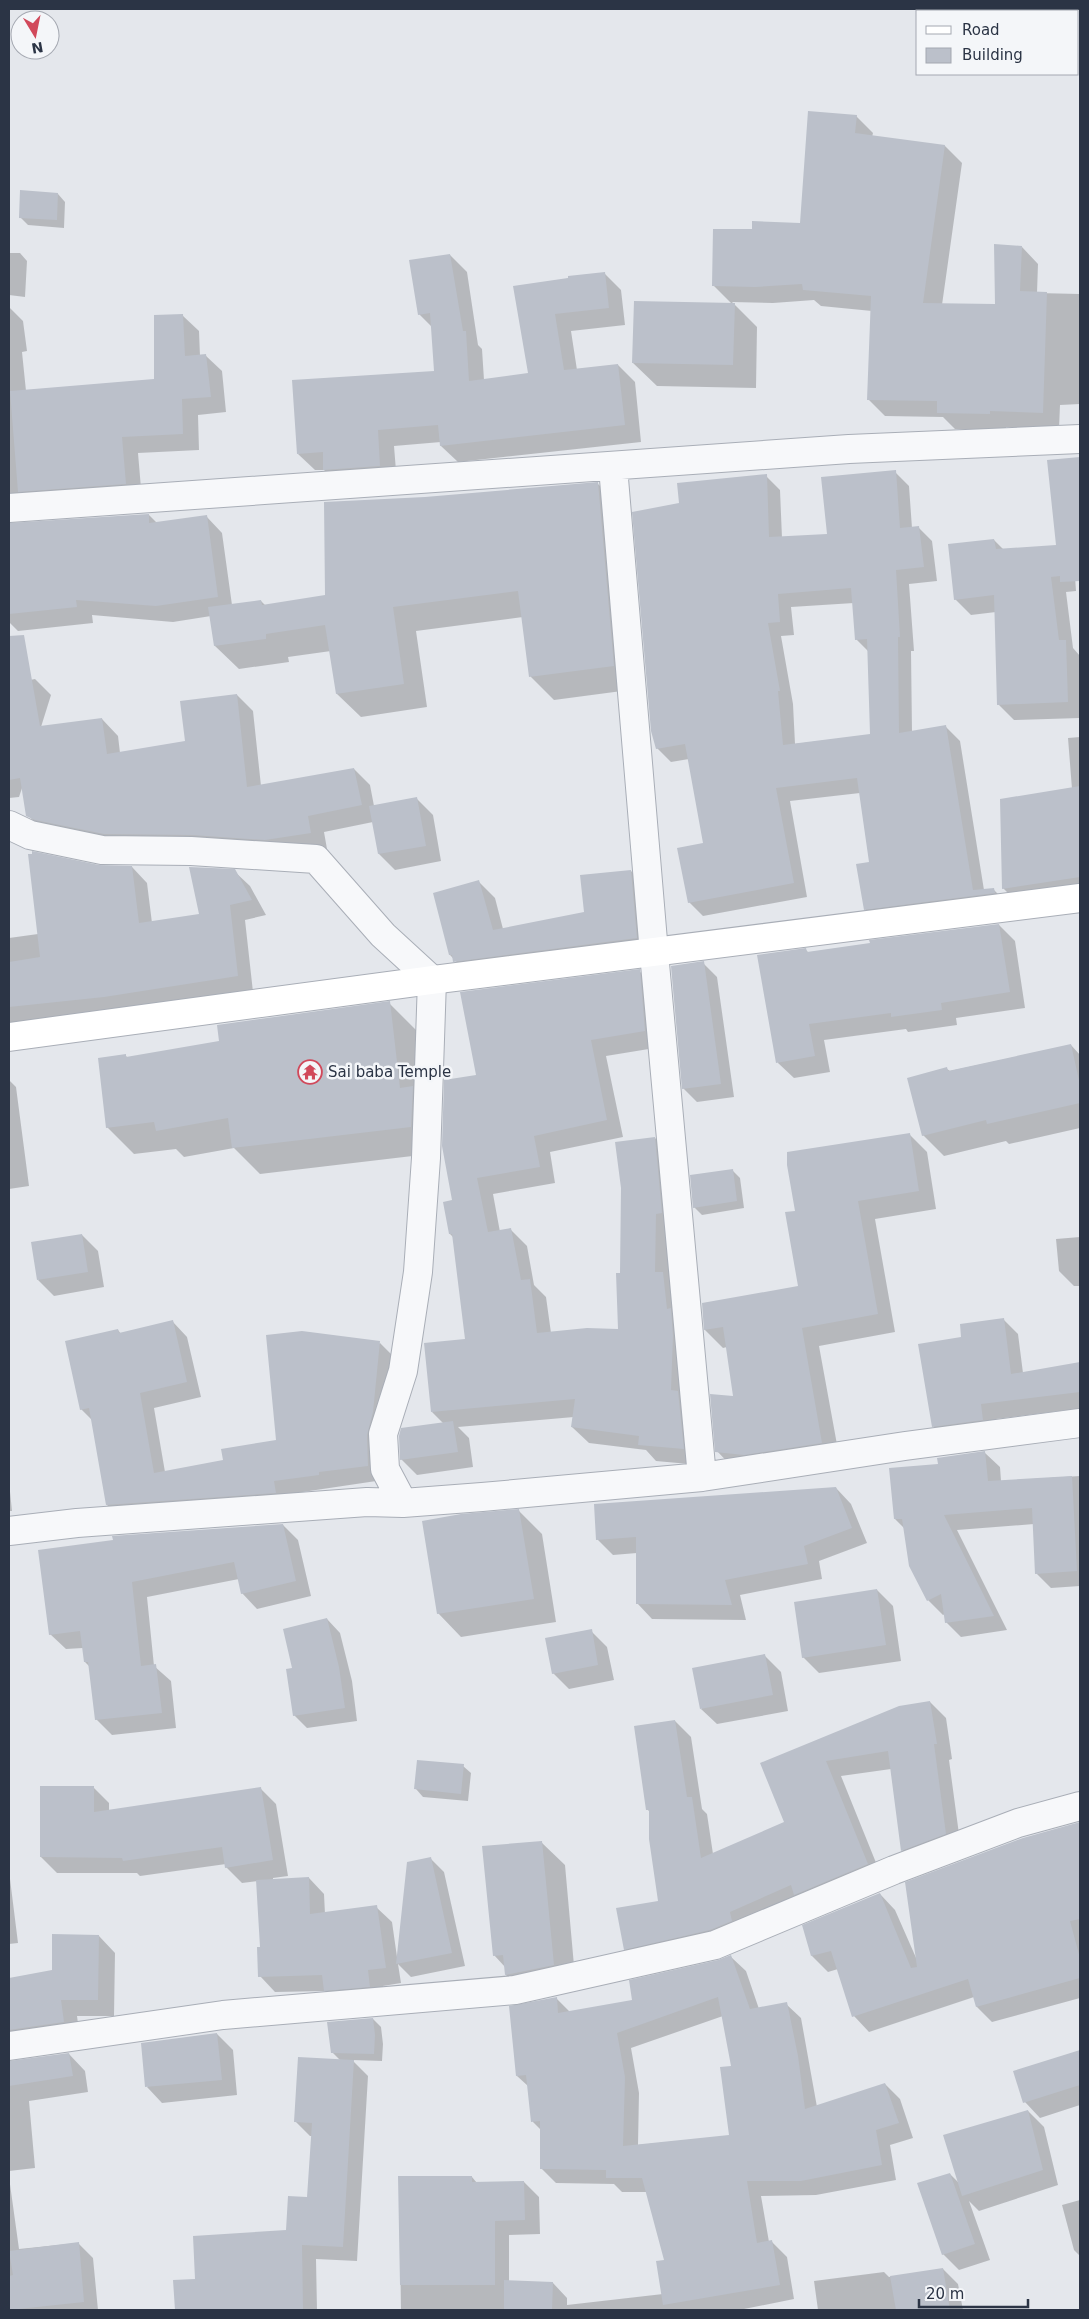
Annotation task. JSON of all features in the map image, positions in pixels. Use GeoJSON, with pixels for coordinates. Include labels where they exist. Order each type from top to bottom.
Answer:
{"type":"FeatureCollection","features":[{"type":"Feature","properties":{"kind":"street"},"geometry":{"type":"LineString","coordinates":[[9,508],[849,450],[1080,439]]}},
{"type":"Feature","properties":{"kind":"street"},"geometry":{"type":"LineString","coordinates":[[613,467],[654,953],[702,1477]]}},
{"type":"Feature","properties":{"kind":"street"},"geometry":{"type":"LineString","coordinates":[[9,825],[30,835],[102,850],[191,851],[316,859],[383,935],[432,980],[426,1158],[418,1272],[402,1372],[383,1434],[385,1469],[404,1503]]}},
{"type":"Feature","properties":{"kind":"street"},"geometry":{"type":"LineString","coordinates":[[9,1037],[432,980],[1080,898]]}},
{"type":"Feature","properties":{"kind":"street"},"geometry":{"type":"LineString","coordinates":[[9,1531],[77,1523],[367,1502],[404,1503],[702,1477],[905,1446],[1080,1423]]}},
{"type":"Feature","properties":{"kind":"street"},"geometry":{"type":"LineString","coordinates":[[9,2046],[223,2015],[515,1990],[715,1945],[799,1908],[1018,1823],[1080,1806]]}},
{"type":"Feature","properties":{"kind":"building"},"geometry":{"type":"Polygon","coordinates":[[[808,111],[857,115],[855,133],[945,145],[923,303],[995,304],[994,244],[1022,246],[1020,291],[1047,292],[1043,413],[990,411],[990,414],[937,413],[937,401],[867,400],[871,296],[803,290],[802,284],[755,287],[712,286],[713,229],[752,229],[752,221],[800,223],[808,111]]]}},
{"type":"Feature","properties":{"kind":"building"},"geometry":{"type":"Polygon","coordinates":[[[20,190],[58,193],[57,220],[19,218],[20,190]]]}},
{"type":"Feature","properties":{"kind":"building"},"geometry":{"type":"Polygon","coordinates":[[[450,254],[463,331],[466,331],[469,381],[528,373],[513,286],[568,278],[568,276],[605,272],[609,308],[555,314],[564,370],[618,364],[625,425],[440,446],[438,425],[378,430],[380,466],[323,470],[323,452],[297,454],[292,380],[434,371],[430,313],[418,315],[409,260],[450,254]]]}},
{"type":"Feature","properties":{"kind":"building"},"geometry":{"type":"Polygon","coordinates":[[[634,301],[735,303],[733,365],[632,363],[634,301]]]}},
{"type":"Feature","properties":{"kind":"building"},"geometry":{"type":"Polygon","coordinates":[[[183,314],[185,356],[206,354],[211,397],[182,399],[183,434],[122,437],[126,484],[18,492],[10,391],[154,379],[154,315],[183,314]]]}},
{"type":"Feature","properties":{"kind":"building"},"geometry":{"type":"Polygon","coordinates":[[[1080,457],[1080,581],[1060,582],[1060,576],[1051,577],[1059,640],[1066,640],[1068,702],[997,705],[994,595],[954,600],[948,544],[994,539],[996,549],[1056,545],[1047,460],[1080,457]]]}},
{"type":"Feature","properties":{"kind":"building"},"geometry":{"type":"Polygon","coordinates":[[[896,470],[900,528],[919,526],[924,567],[896,570],[900,637],[898,637],[899,733],[946,725],[973,890],[994,888],[995,893],[864,910],[856,864],[869,862],[857,778],[776,788],[794,883],[688,903],[677,848],[703,843],[685,744],[656,749],[651,731],[632,512],[679,503],[677,483],[767,474],[769,537],[827,534],[821,477],[896,470]],[[851,588],[778,594],[780,622],[768,623],[780,691],[778,691],[783,745],[870,734],[867,639],[855,640],[851,588]]]}},
{"type":"Feature","properties":{"kind":"building"},"geometry":{"type":"Polygon","coordinates":[[[598,482],[614,666],[529,677],[518,591],[393,607],[404,684],[336,694],[325,625],[266,634],[266,639],[214,646],[208,607],[261,600],[262,605],[325,595],[324,502],[425,497],[598,482]]]}},
{"type":"Feature","properties":{"kind":"building"},"geometry":{"type":"Polygon","coordinates":[[[149,514],[149,523],[207,515],[218,597],[156,606],[76,600],[77,607],[9,614],[9,523],[149,514]]]}},
{"type":"Feature","properties":{"kind":"building"},"geometry":{"type":"Polygon","coordinates":[[[24,635],[40,726],[102,718],[107,754],[185,741],[180,701],[237,694],[247,787],[354,768],[362,805],[308,816],[311,833],[265,840],[192,835],[104,834],[35,820],[26,816],[20,778],[9,780],[9,636],[24,635]]]}},
{"type":"Feature","properties":{"kind":"building"},"geometry":{"type":"Polygon","coordinates":[[[1080,786],[1080,877],[1002,889],[1000,799],[1080,786]]]}},
{"type":"Feature","properties":{"kind":"building"},"geometry":{"type":"Polygon","coordinates":[[[417,797],[426,846],[378,854],[369,806],[417,797]]]}},
{"type":"Feature","properties":{"kind":"building"},"geometry":{"type":"Polygon","coordinates":[[[32,851],[99,865],[132,866],[139,923],[199,914],[189,867],[235,869],[252,900],[230,905],[238,976],[104,997],[9,1007],[9,962],[40,957],[28,854],[32,854],[32,851]]]}},
{"type":"Feature","properties":{"kind":"building"},"geometry":{"type":"Polygon","coordinates":[[[631,870],[637,938],[453,962],[452,955],[449,955],[433,893],[479,880],[493,930],[584,912],[580,875],[631,870]]]}},
{"type":"Feature","properties":{"kind":"building"},"geometry":{"type":"Polygon","coordinates":[[[999,924],[1010,992],[941,1003],[942,1010],[891,1017],[891,1013],[809,1024],[815,1056],[776,1063],[757,955],[806,948],[807,952],[870,943],[869,940],[999,924]]]}},
{"type":"Feature","properties":{"kind":"building"},"geometry":{"type":"Polygon","coordinates":[[[704,961],[721,1084],[682,1089],[671,966],[704,961]]]}},
{"type":"Feature","properties":{"kind":"building"},"geometry":{"type":"Polygon","coordinates":[[[640,969],[645,1031],[591,1040],[607,1120],[534,1136],[540,1167],[477,1178],[488,1232],[511,1228],[521,1280],[530,1279],[537,1333],[587,1328],[618,1329],[616,1273],[620,1273],[621,1188],[615,1142],[655,1137],[662,1213],[656,1214],[655,1272],[663,1272],[667,1309],[671,1308],[673,1336],[671,1390],[678,1391],[684,1449],[638,1445],[639,1436],[571,1427],[575,1399],[431,1412],[424,1343],[465,1339],[452,1234],[449,1234],[443,1202],[452,1200],[442,1146],[444,1080],[476,1075],[460,992],[640,969]]]}},
{"type":"Feature","properties":{"kind":"building","name":"Sai baba Temple"},"geometry":{"type":"Polygon","coordinates":[[[390,1001],[400,1088],[413,1086],[411,1127],[232,1148],[228,1118],[156,1131],[154,1122],[106,1128],[98,1058],[126,1054],[126,1057],[219,1041],[217,1025],[390,1001]]]}},
{"type":"Feature","properties":{"kind":"building"},"geometry":{"type":"Polygon","coordinates":[[[1071,1044],[1080,1085],[1080,1103],[987,1124],[986,1120],[922,1136],[907,1078],[947,1067],[948,1071],[1071,1044]]]}},
{"type":"Feature","properties":{"kind":"building"},"geometry":{"type":"Polygon","coordinates":[[[910,1133],[919,1191],[858,1201],[878,1314],[802,1328],[822,1443],[744,1455],[715,1452],[710,1394],[733,1396],[723,1327],[704,1330],[702,1303],[798,1286],[785,1212],[795,1211],[787,1165],[787,1152],[910,1133]]]}},
{"type":"Feature","properties":{"kind":"building"},"geometry":{"type":"Polygon","coordinates":[[[733,1169],[737,1201],[693,1208],[690,1175],[733,1169]]]}},
{"type":"Feature","properties":{"kind":"building"},"geometry":{"type":"Polygon","coordinates":[[[82,1234],[88,1272],[37,1280],[31,1242],[82,1234]]]}},
{"type":"Feature","properties":{"kind":"building"},"geometry":{"type":"Polygon","coordinates":[[[1004,1318],[1011,1374],[1080,1362],[1080,1392],[981,1404],[983,1420],[932,1427],[918,1344],[961,1337],[960,1324],[1004,1318]]]}},
{"type":"Feature","properties":{"kind":"building"},"geometry":{"type":"Polygon","coordinates":[[[173,1320],[187,1382],[140,1393],[154,1473],[223,1460],[221,1449],[276,1440],[266,1335],[302,1331],[380,1341],[373,1412],[367,1435],[368,1466],[319,1472],[319,1475],[274,1481],[276,1493],[106,1505],[89,1408],[80,1410],[65,1341],[118,1329],[119,1333],[173,1320]]]}},
{"type":"Feature","properties":{"kind":"building"},"geometry":{"type":"Polygon","coordinates":[[[453,1421],[458,1452],[400,1460],[399,1436],[401,1428],[453,1421]]]}},
{"type":"Feature","properties":{"kind":"building"},"geometry":{"type":"Polygon","coordinates":[[[985,1451],[988,1481],[1072,1476],[1077,1571],[1035,1574],[1032,1508],[944,1515],[994,1616],[945,1623],[941,1594],[927,1601],[909,1566],[902,1519],[894,1519],[889,1468],[938,1464],[937,1458],[985,1451]]]}},
{"type":"Feature","properties":{"kind":"building"},"geometry":{"type":"Polygon","coordinates":[[[836,1487],[852,1528],[804,1546],[808,1564],[725,1580],[732,1605],[636,1604],[636,1537],[596,1540],[594,1504],[836,1487]]]}},
{"type":"Feature","properties":{"kind":"building"},"geometry":{"type":"Polygon","coordinates":[[[519,1509],[534,1599],[437,1614],[422,1521],[461,1514],[519,1509]]]}},
{"type":"Feature","properties":{"kind":"building"},"geometry":{"type":"Polygon","coordinates":[[[283,1524],[296,1581],[241,1594],[234,1562],[132,1582],[141,1666],[156,1664],[162,1713],[95,1720],[88,1662],[84,1662],[80,1631],[49,1635],[38,1550],[113,1540],[112,1536],[283,1524]]]}},
{"type":"Feature","properties":{"kind":"building"},"geometry":{"type":"Polygon","coordinates":[[[877,1589],[886,1645],[802,1658],[794,1602],[877,1589]]]}},
{"type":"Feature","properties":{"kind":"building"},"geometry":{"type":"Polygon","coordinates":[[[327,1618],[339,1667],[345,1708],[293,1716],[286,1669],[292,1668],[283,1629],[327,1618]]]}},
{"type":"Feature","properties":{"kind":"building"},"geometry":{"type":"Polygon","coordinates":[[[592,1629],[598,1665],[552,1674],[545,1638],[592,1629]]]}},
{"type":"Feature","properties":{"kind":"building"},"geometry":{"type":"Polygon","coordinates":[[[765,1654],[773,1695],[700,1709],[692,1668],[765,1654]]]}},
{"type":"Feature","properties":{"kind":"building"},"geometry":{"type":"Polygon","coordinates":[[[930,1701],[937,1744],[934,1744],[946,1834],[901,1851],[888,1751],[826,1761],[868,1864],[794,1895],[791,1885],[730,1912],[732,1921],[710,1930],[624,1950],[616,1908],[658,1901],[649,1839],[649,1810],[646,1810],[634,1726],[675,1720],[687,1797],[692,1797],[701,1858],[784,1822],[760,1763],[899,1706],[930,1701]]]}},
{"type":"Feature","properties":{"kind":"building"},"geometry":{"type":"Polygon","coordinates":[[[417,1760],[464,1764],[461,1794],[414,1789],[417,1760]]]}},
{"type":"Feature","properties":{"kind":"building"},"geometry":{"type":"Polygon","coordinates":[[[40,1786],[94,1786],[94,1812],[261,1787],[273,1860],[225,1868],[222,1847],[123,1861],[122,1858],[40,1857],[40,1786]]]}},
{"type":"Feature","properties":{"kind":"building"},"geometry":{"type":"Polygon","coordinates":[[[1080,1822],[1080,1919],[1070,1921],[1080,1958],[1080,1978],[976,2007],[968,1979],[852,2017],[831,1951],[811,1956],[802,1925],[880,1893],[911,1968],[917,1967],[905,1882],[1023,1838],[1080,1822]]]}},
{"type":"Feature","properties":{"kind":"building"},"geometry":{"type":"Polygon","coordinates":[[[542,1841],[554,1965],[505,1975],[503,1955],[493,1956],[482,1846],[542,1841]]]}},
{"type":"Feature","properties":{"kind":"building"},"geometry":{"type":"Polygon","coordinates":[[[431,1857],[452,1953],[396,1964],[407,1862],[431,1857]]]}},
{"type":"Feature","properties":{"kind":"building"},"geometry":{"type":"Polygon","coordinates":[[[309,1877],[310,1914],[377,1905],[386,1968],[368,1970],[370,1987],[324,1991],[322,1975],[258,1977],[257,1947],[260,1947],[256,1880],[309,1877]]]}},
{"type":"Feature","properties":{"kind":"building"},"geometry":{"type":"Polygon","coordinates":[[[52,1934],[99,1935],[98,2000],[61,2000],[64,2022],[9,2030],[9,1978],[52,1970],[52,1934]]]}},
{"type":"Feature","properties":{"kind":"building"},"geometry":{"type":"Polygon","coordinates":[[[731,1955],[750,2009],[787,2002],[798,2056],[805,2109],[885,2083],[899,2123],[876,2130],[882,2165],[801,2181],[747,2181],[757,2243],[772,2240],[780,2285],[663,2305],[656,2261],[664,2260],[642,2178],[606,2178],[606,2170],[540,2169],[540,2121],[531,2122],[526,2075],[516,2076],[509,2006],[557,1997],[558,2013],[632,2000],[629,1980],[718,1960],[731,1955]],[[718,1997],[617,2033],[625,2077],[623,2146],[729,2135],[720,2067],[731,2066],[718,1997]]]}},
{"type":"Feature","properties":{"kind":"building"},"geometry":{"type":"Polygon","coordinates":[[[373,2018],[375,2035],[374,2054],[331,2053],[327,2022],[373,2018]]]}},
{"type":"Feature","properties":{"kind":"building"},"geometry":{"type":"Polygon","coordinates":[[[217,2033],[222,2080],[145,2087],[141,2043],[217,2033]]]}},
{"type":"Feature","properties":{"kind":"building"},"geometry":{"type":"Polygon","coordinates":[[[1080,2050],[1080,2085],[1023,2103],[1013,2071],[1080,2050]]]}},
{"type":"Feature","properties":{"kind":"building"},"geometry":{"type":"Polygon","coordinates":[[[69,2053],[73,2076],[9,2086],[9,2061],[69,2053]]]}},
{"type":"Feature","properties":{"kind":"building"},"geometry":{"type":"Polygon","coordinates":[[[298,2057],[354,2060],[343,2247],[302,2245],[303,2310],[175,2310],[173,2280],[195,2279],[193,2236],[286,2230],[288,2196],[307,2197],[312,2123],[294,2122],[298,2057]]]}},
{"type":"Feature","properties":{"kind":"building"},"geometry":{"type":"Polygon","coordinates":[[[1028,2110],[1043,2170],[962,2196],[943,2135],[1028,2110]]]}},
{"type":"Feature","properties":{"kind":"building"},"geometry":{"type":"Polygon","coordinates":[[[950,2173],[975,2244],[942,2255],[917,2183],[950,2173]]]}},
{"type":"Feature","properties":{"kind":"building"},"geometry":{"type":"Polygon","coordinates":[[[398,2176],[472,2176],[472,2182],[524,2181],[525,2220],[495,2221],[495,2285],[400,2285],[398,2176]]]}},
{"type":"Feature","properties":{"kind":"building"},"geometry":{"type":"Polygon","coordinates":[[[79,2242],[84,2302],[9,2310],[9,2276],[13,2275],[9,2251],[79,2242]]]}},
{"type":"Feature","properties":{"kind":"building"},"geometry":{"type":"Polygon","coordinates":[[[943,2268],[950,2310],[896,2310],[890,2276],[943,2268]]]}},
{"type":"Feature","properties":{"kind":"building"},"geometry":{"type":"Polygon","coordinates":[[[504,2280],[553,2282],[552,2310],[504,2310],[504,2280]]]}},
{"type":"Feature","properties":{"kind":"place","name":"Sai baba Temple"},"geometry":{"type":"Point","coordinates":[310,1072]}}]}
